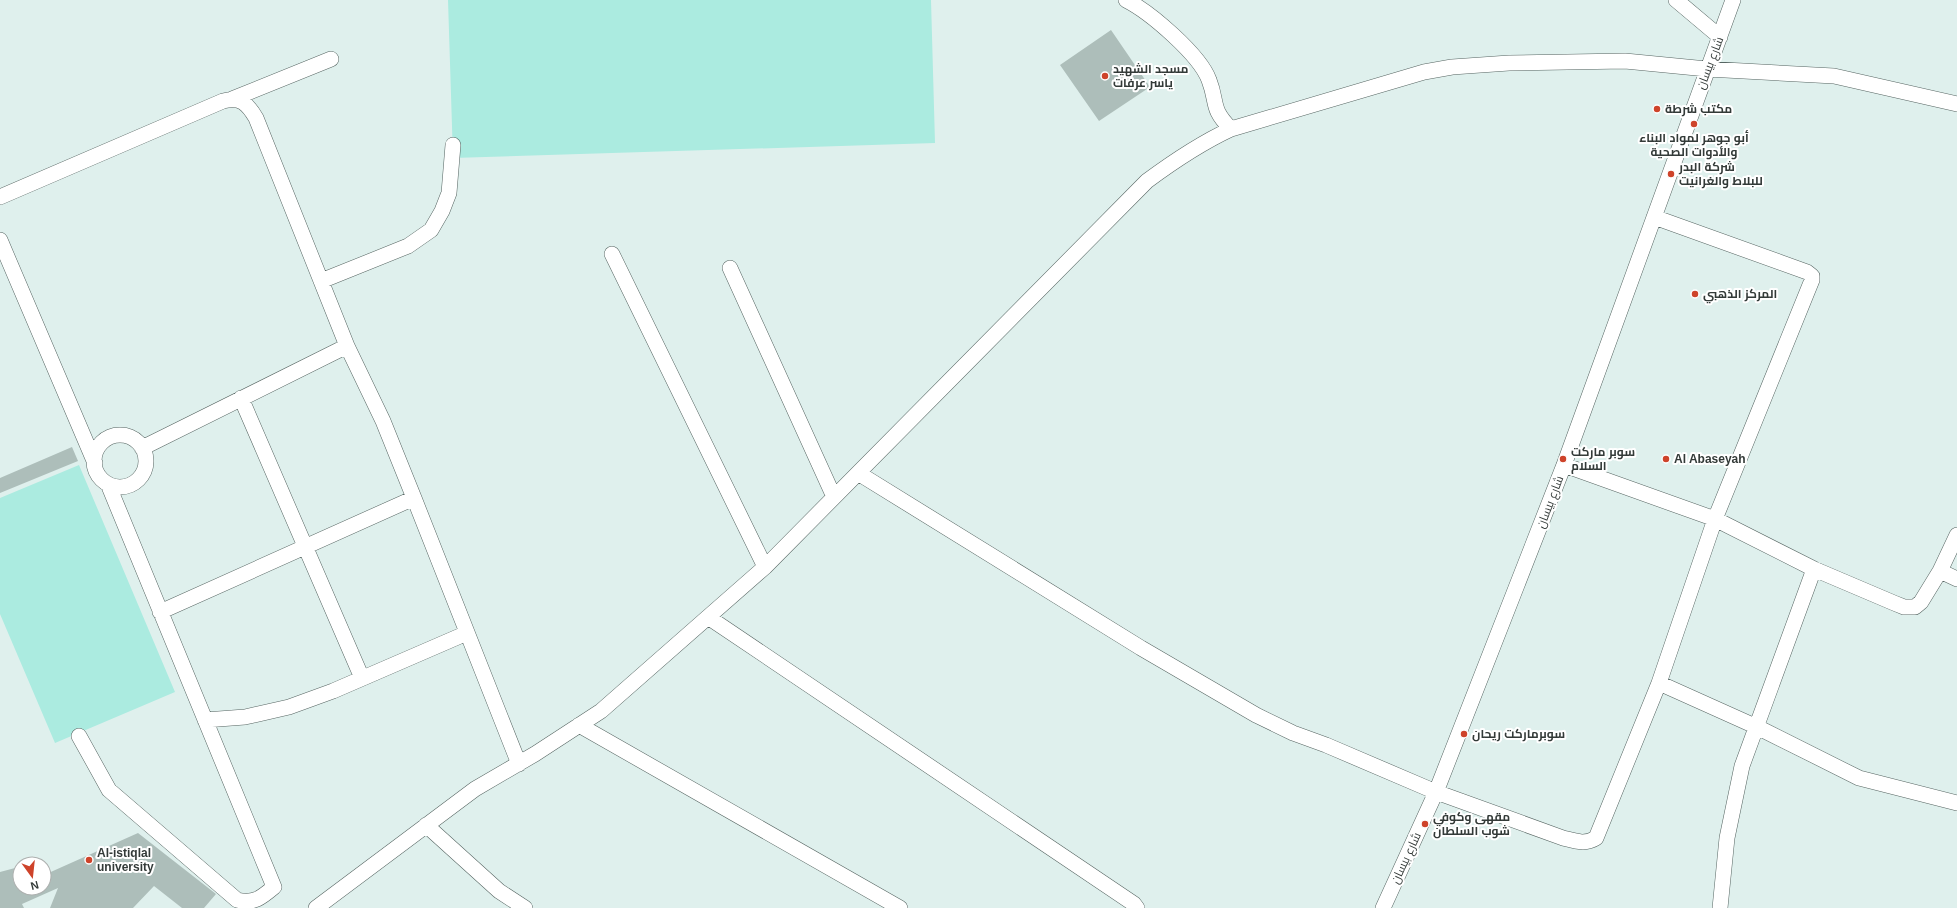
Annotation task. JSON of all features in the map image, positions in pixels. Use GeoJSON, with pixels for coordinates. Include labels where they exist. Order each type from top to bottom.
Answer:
{"type":"FeatureCollection","features":[{"type":"Feature","properties":{"kind":"street"},"geometry":{"type":"LineString","coordinates":[[1126,0],[1142,8],[1159,22],[1202,66],[1210,81],[1214,104],[1220,117],[1231,129]]}},
{"type":"Feature","properties":{"kind":"street"},"geometry":{"type":"LineString","coordinates":[[1676,0],[1720,37]]}},
{"type":"Feature","properties":{"kind":"street","name":"شارع بيسان"},"geometry":{"type":"LineString","coordinates":[[1383,908],[1436,792],[1564,465],[1733,0]]}},
{"type":"Feature","properties":{"kind":"street"},"geometry":{"type":"LineString","coordinates":[[0,197],[223,101],[232,99],[331,58]]}},
{"type":"Feature","properties":{"kind":"street"},"geometry":{"type":"LineString","coordinates":[[316,908],[476,789],[519,764],[601,711],[765,567],[1147,181],[1173,161],[1212,138],[1231,129],[1386,81],[1452,67],[1509,63],[1625,61],[1707,69],[1834,76],[1957,104]]}},
{"type":"Feature","properties":{"kind":"street"},"geometry":{"type":"LineString","coordinates":[[232,99],[249,105],[256,118],[347,346],[383,421],[519,764]]}},
{"type":"Feature","properties":{"kind":"street"},"geometry":{"type":"LineString","coordinates":[[321,281],[408,246],[431,230],[442,211],[449,193],[453,145]]}},
{"type":"Feature","properties":{"kind":"street"},"geometry":{"type":"LineString","coordinates":[[858,473],[1141,648],[1256,715],[1293,733],[1326,745],[1436,792],[1563,838],[1579,842],[1590,842],[1596,838],[1659,683],[1715,519],[1810,286],[1812,276],[1807,272],[1654,218]]}},
{"type":"Feature","properties":{"kind":"street"},"geometry":{"type":"LineString","coordinates":[[0,240],[94,463],[96,471],[101,479],[116,487],[125,487],[140,479],[146,464],[142,448],[130,437],[113,436],[105,440],[99,446],[95,454],[94,463]]}},
{"type":"Feature","properties":{"kind":"street"},"geometry":{"type":"LineString","coordinates":[[612,254],[765,567]]}},
{"type":"Feature","properties":{"kind":"street"},"geometry":{"type":"LineString","coordinates":[[730,268],[834,497]]}},
{"type":"Feature","properties":{"kind":"street"},"geometry":{"type":"LineString","coordinates":[[142,448],[347,346]]}},
{"type":"Feature","properties":{"kind":"street"},"geometry":{"type":"LineString","coordinates":[[241,398],[362,678]]}},
{"type":"Feature","properties":{"kind":"street"},"geometry":{"type":"LineString","coordinates":[[1564,465],[1715,519],[1814,569],[1904,607],[1915,607],[1921,602],[1940,571],[1957,535]]}},
{"type":"Feature","properties":{"kind":"street"},"geometry":{"type":"LineString","coordinates":[[79,736],[109,790],[236,900],[248,903],[263,896],[274,887],[108,484]]}},
{"type":"Feature","properties":{"kind":"street"},"geometry":{"type":"LineString","coordinates":[[160,612],[414,498]]}},
{"type":"Feature","properties":{"kind":"street"},"geometry":{"type":"LineString","coordinates":[[1720,908],[1727,838],[1742,766],[1814,569]]}},
{"type":"Feature","properties":{"kind":"street"},"geometry":{"type":"LineString","coordinates":[[1940,571],[1957,578]]}},
{"type":"Feature","properties":{"kind":"street"},"geometry":{"type":"LineString","coordinates":[[708,617],[1115,891],[1137,908]]}},
{"type":"Feature","properties":{"kind":"street"},"geometry":{"type":"LineString","coordinates":[[205,720],[245,717],[271,712],[332,691],[467,633]]}},
{"type":"Feature","properties":{"kind":"street"},"geometry":{"type":"LineString","coordinates":[[1659,683],[1757,727],[1859,778],[1957,802]]}},
{"type":"Feature","properties":{"kind":"street"},"geometry":{"type":"LineString","coordinates":[[580,725],[900,908]]}},
{"type":"Feature","properties":{"kind":"street"},"geometry":{"type":"LineString","coordinates":[[426,825],[498,891],[525,908]]}},
{"type":"Feature","properties":{"kind":"green space"},"geometry":{"type":"Polygon","coordinates":[[[448,0],[931,0],[935,143],[453,158],[448,0]]]}},
{"type":"Feature","properties":{"kind":"green space"},"geometry":{"type":"Polygon","coordinates":[[[79,465],[175,692],[55,743],[0,614],[0,498],[79,465]]]}},
{"type":"Feature","properties":{"kind":"building","name":"مسجد الشهيد ياسر عرفات"},"geometry":{"type":"Polygon","coordinates":[[[1111,30],[1150,87],[1099,121],[1060,65],[1111,30]]]}},
{"type":"Feature","properties":{"kind":"building"},"geometry":{"type":"Polygon","coordinates":[[[72,447],[78,461],[0,493],[0,478],[72,447]]]}},
{"type":"Feature","properties":{"kind":"building","name":"Al-istiqlal university"},"geometry":{"type":"Polygon","coordinates":[[[138,833],[216,894],[204,908],[182,908],[154,886],[133,908],[50,908],[58,888],[52,891],[52,871],[138,833]]]}},
{"type":"Feature","properties":{"kind":"building","name":"Al-istiqlal university"},"geometry":{"type":"Polygon","coordinates":[[[12,869],[12,896],[40,896],[22,904],[24,908],[0,908],[0,872],[12,869]]]}},
{"type":"Feature","properties":{"kind":"place","name":"مسجد الشهيد ياسر عرفات"},"geometry":{"type":"Point","coordinates":[1105,76]}},
{"type":"Feature","properties":{"kind":"place","name":"مكتب شرطة"},"geometry":{"type":"Point","coordinates":[1657,109]}},
{"type":"Feature","properties":{"kind":"place","name":"أبو جوهر لمواد البناء والأدوات الصحية"},"geometry":{"type":"Point","coordinates":[1694,124]}},
{"type":"Feature","properties":{"kind":"place","name":"شركة البدر للبلاط والغرانيت"},"geometry":{"type":"Point","coordinates":[1671,174]}},
{"type":"Feature","properties":{"kind":"place","name":"المركز الذهبي"},"geometry":{"type":"Point","coordinates":[1695,294]}},
{"type":"Feature","properties":{"kind":"place","name":"سوبر ماركت السلام"},"geometry":{"type":"Point","coordinates":[1563,459]}},
{"type":"Feature","properties":{"kind":"place","name":"Al Abaseyah"},"geometry":{"type":"Point","coordinates":[1666,459]}},
{"type":"Feature","properties":{"kind":"place","name":"سوبرماركت ريحان"},"geometry":{"type":"Point","coordinates":[1464,734]}},
{"type":"Feature","properties":{"kind":"place","name":"مقهى وكوفي شوب السلطان"},"geometry":{"type":"Point","coordinates":[1425,824]}},
{"type":"Feature","properties":{"kind":"place","name":"Al-istiqlal university"},"geometry":{"type":"Point","coordinates":[89,860]}}]}
